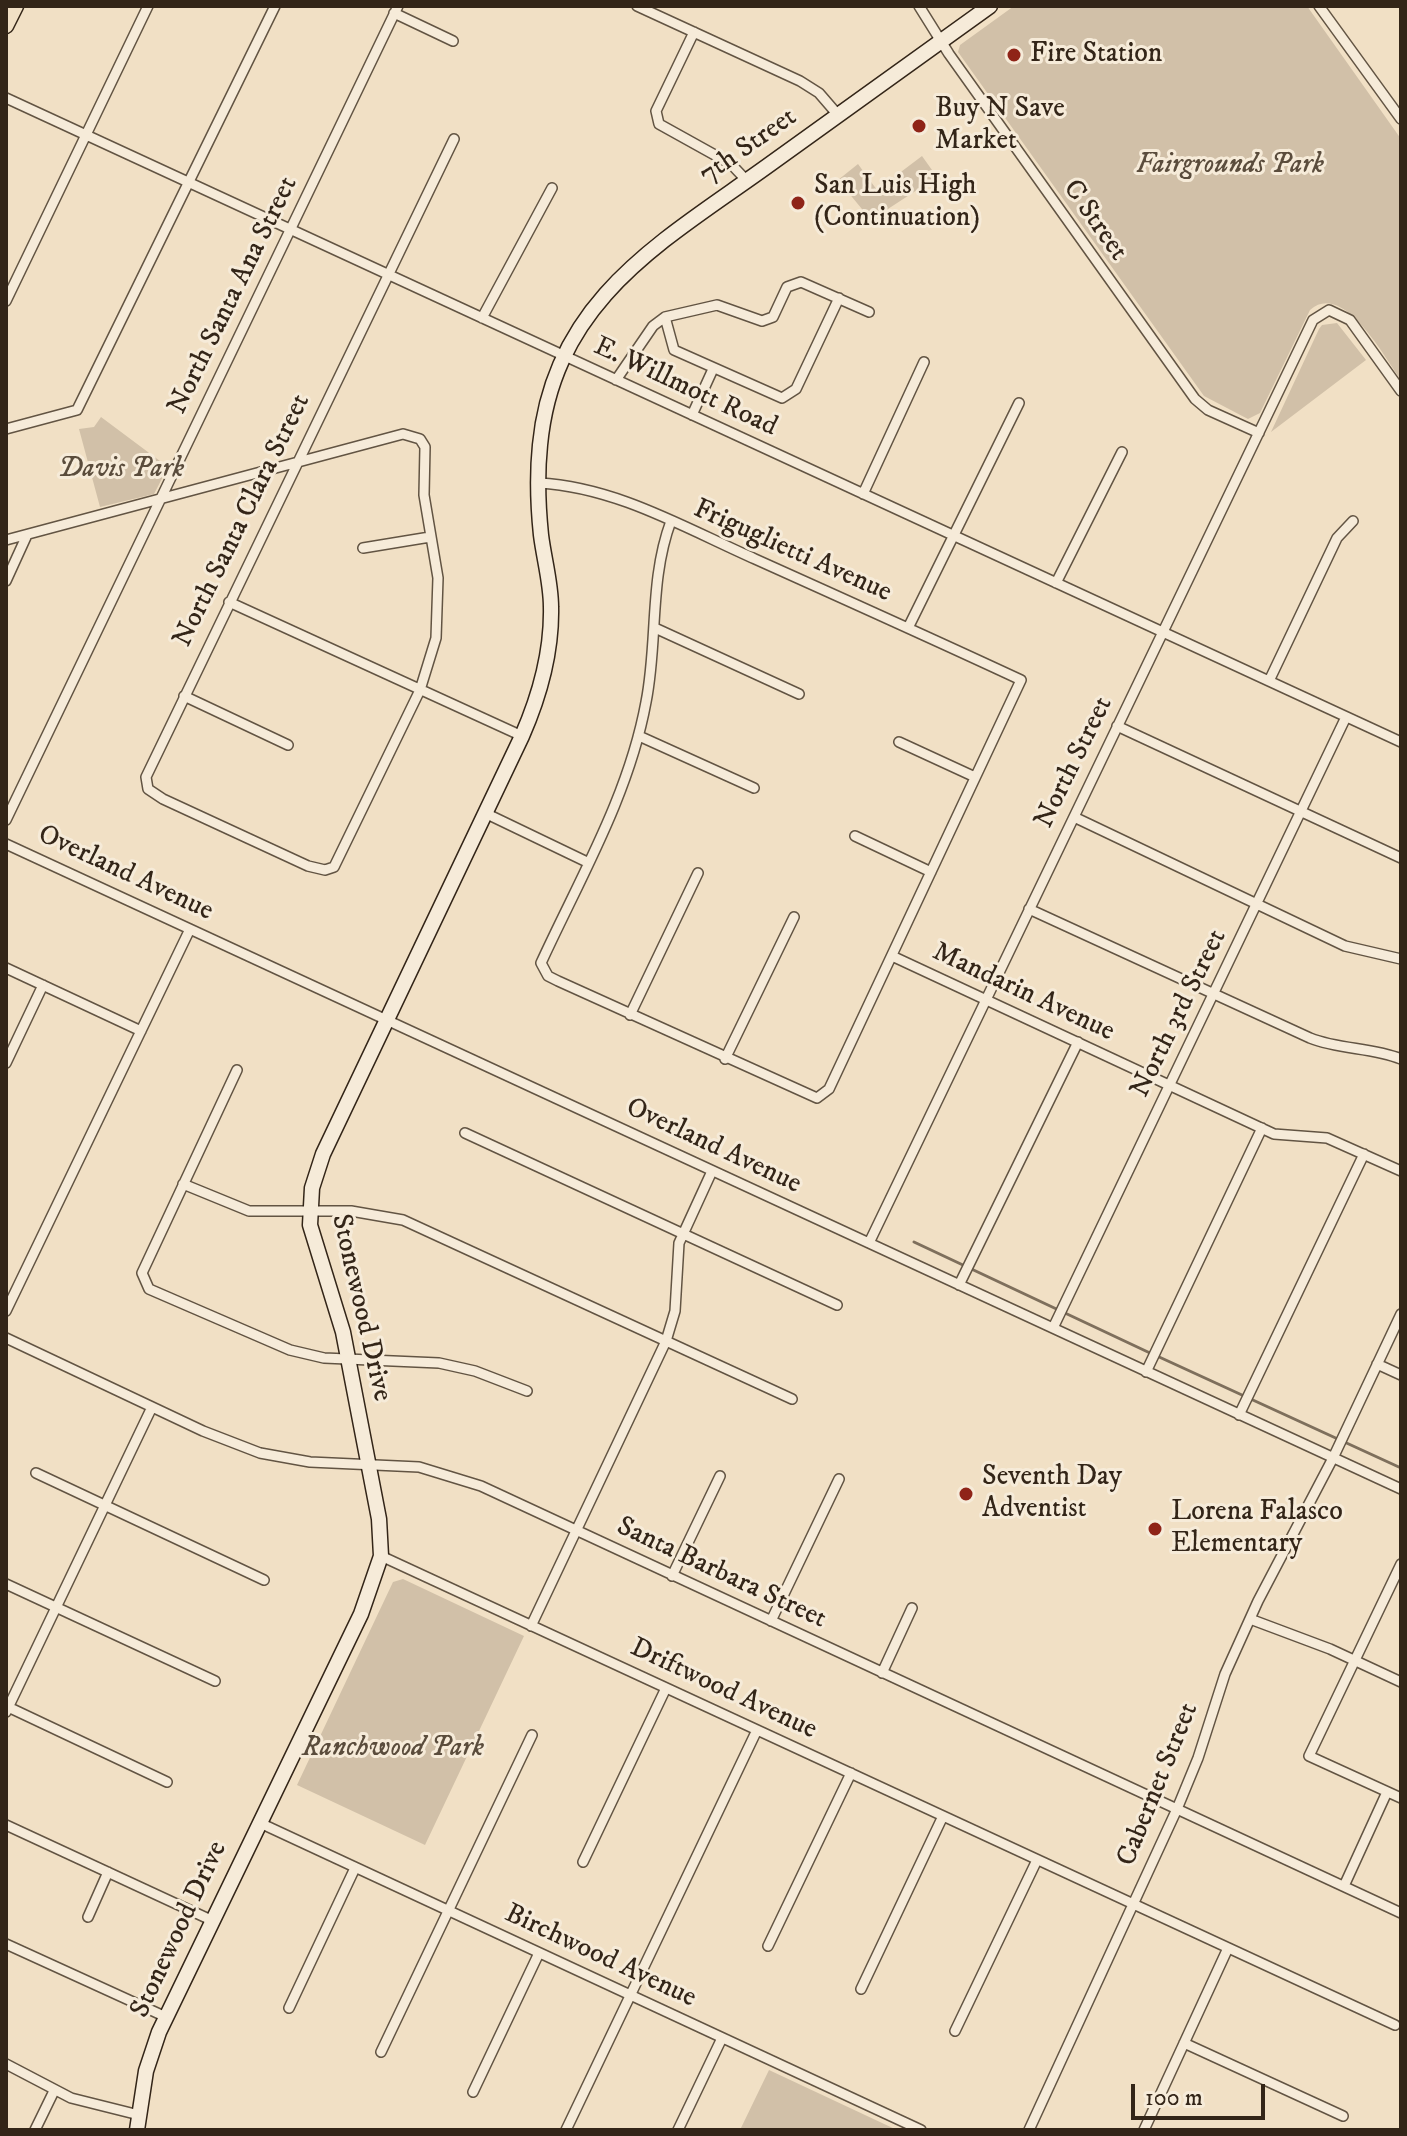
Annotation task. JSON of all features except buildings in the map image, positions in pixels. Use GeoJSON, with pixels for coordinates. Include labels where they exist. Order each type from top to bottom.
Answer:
{"type":"FeatureCollection","features":[{"type":"Feature","properties":{"kind":"main road"},"geometry":{"type":"LineString","coordinates":[[6,26],[16,6]]}},
{"type":"Feature","properties":{"kind":"street"},"geometry":{"type":"LineString","coordinates":[[6,301],[148,6]]}},
{"type":"Feature","properties":{"kind":"street"},"geometry":{"type":"LineString","coordinates":[[6,429],[77,410],[275,6]]}},
{"type":"Feature","properties":{"kind":"street"},"geometry":{"type":"LineString","coordinates":[[637,6],[660,11],[694,32],[800,81],[819,93],[838,115]]}},
{"type":"Feature","properties":{"kind":"street","name":"C Street"},"geometry":{"type":"LineString","coordinates":[[919,6],[1195,399],[1208,410],[1259,433]]}},
{"type":"Feature","properties":{"kind":"street","name":"7th Street"},"geometry":{"type":"LineString","coordinates":[[564,356],[596,304],[630,267],[674,230],[990,6]]}},
{"type":"Feature","properties":{"kind":"street"},"geometry":{"type":"LineString","coordinates":[[1322,7],[1401,119]]}},
{"type":"Feature","properties":{"kind":"street"},"geometry":{"type":"LineString","coordinates":[[396,10],[453,41]]}},
{"type":"Feature","properties":{"kind":"street","name":"North Santa Ana Street"},"geometry":{"type":"LineString","coordinates":[[6,820],[396,10]]}},
{"type":"Feature","properties":{"kind":"street"},"geometry":{"type":"LineString","coordinates":[[694,32],[656,111],[659,124],[731,164],[747,181]]}},
{"type":"Feature","properties":{"kind":"street","name":"E. Willmott Road"},"geometry":{"type":"LineString","coordinates":[[6,98],[1401,742]]}},
{"type":"Feature","properties":{"kind":"street","name":"North Santa Clara Street"},"geometry":{"type":"LineString","coordinates":[[420,690],[334,867],[325,870],[308,866],[163,799],[148,789],[149,769],[454,139]]}},
{"type":"Feature","properties":{"kind":"street"},"geometry":{"type":"LineString","coordinates":[[482,318],[552,188]]}},
{"type":"Feature","properties":{"kind":"street"},"geometry":{"type":"LineString","coordinates":[[616,380],[653,326],[665,317],[717,305],[762,321],[773,317],[787,287],[796,282],[869,312]]}},
{"type":"Feature","properties":{"kind":"street"},"geometry":{"type":"LineString","coordinates":[[665,317],[674,350],[775,398],[788,397],[796,389],[839,298]]}},
{"type":"Feature","properties":{"kind":"street","name":"North Street"},"geometry":{"type":"LineString","coordinates":[[869,1243],[1313,320],[1329,310],[1350,320],[1401,391]]}},
{"type":"Feature","properties":{"kind":"street","name":"Stonewood Drive"},"geometry":{"type":"LineString","coordinates":[[138,2122],[146,2071],[166,2017],[361,1614],[381,1556],[379,1519],[348,1358],[334,1297],[313,1243],[309,1212],[318,1165],[522,736],[541,686],[550,636],[551,606],[541,537],[539,483],[544,419],[564,356]]}},
{"type":"Feature","properties":{"kind":"street"},"geometry":{"type":"LineString","coordinates":[[863,494],[924,362]]}},
{"type":"Feature","properties":{"kind":"street"},"geometry":{"type":"LineString","coordinates":[[692,415],[713,369]]}},
{"type":"Feature","properties":{"kind":"street"},"geometry":{"type":"LineString","coordinates":[[908,628],[951,535],[962,524],[1019,403]]}},
{"type":"Feature","properties":{"kind":"street"},"geometry":{"type":"LineString","coordinates":[[6,540],[403,434],[420,439],[426,456],[423,485],[438,578],[438,622],[432,659],[420,690]]}},
{"type":"Feature","properties":{"kind":"street"},"geometry":{"type":"LineString","coordinates":[[1056,583],[1122,452]]}},
{"type":"Feature","properties":{"kind":"street","name":"Friguglietti Avenue"},"geometry":{"type":"LineString","coordinates":[[539,483],[604,492],[1021,680],[975,777]]}},
{"type":"Feature","properties":{"kind":"street"},"geometry":{"type":"LineString","coordinates":[[671,521],[656,571],[655,628],[639,736],[613,810],[541,963],[548,976],[725,1059],[817,1098],[829,1089],[975,777],[899,742]]}},
{"type":"Feature","properties":{"kind":"street"},"geometry":{"type":"LineString","coordinates":[[1269,681],[1337,538],[1353,521]]}},
{"type":"Feature","properties":{"kind":"street"},"geometry":{"type":"LineString","coordinates":[[6,581],[27,535]]}},
{"type":"Feature","properties":{"kind":"street"},"geometry":{"type":"LineString","coordinates":[[363,548],[430,537]]}},
{"type":"Feature","properties":{"kind":"street"},"geometry":{"type":"LineString","coordinates":[[229,602],[522,736]]}},
{"type":"Feature","properties":{"kind":"street"},"geometry":{"type":"LineString","coordinates":[[655,628],[799,694]]}},
{"type":"Feature","properties":{"kind":"street"},"geometry":{"type":"LineString","coordinates":[[184,696],[288,745]]}},
{"type":"Feature","properties":{"kind":"street","name":"North 3rd Street"},"geometry":{"type":"LineString","coordinates":[[1053,1328],[1346,717]]}},
{"type":"Feature","properties":{"kind":"street"},"geometry":{"type":"LineString","coordinates":[[1117,726],[1401,858]]}},
{"type":"Feature","properties":{"kind":"street"},"geometry":{"type":"LineString","coordinates":[[639,736],[754,788]]}},
{"type":"Feature","properties":{"kind":"street"},"geometry":{"type":"LineString","coordinates":[[485,813],[587,862]]}},
{"type":"Feature","properties":{"kind":"street"},"geometry":{"type":"LineString","coordinates":[[1074,817],[1345,946],[1401,959]]}},
{"type":"Feature","properties":{"kind":"street"},"geometry":{"type":"LineString","coordinates":[[855,836],[931,872]]}},
{"type":"Feature","properties":{"kind":"street","name":"Overland Avenue"},"geometry":{"type":"LineString","coordinates":[[6,844],[1401,1489]]}},
{"type":"Feature","properties":{"kind":"street"},"geometry":{"type":"LineString","coordinates":[[630,1015],[698,873]]}},
{"type":"Feature","properties":{"kind":"street"},"geometry":{"type":"LineString","coordinates":[[1029,909],[1328,1045],[1401,1059]]}},
{"type":"Feature","properties":{"kind":"street"},"geometry":{"type":"LineString","coordinates":[[725,1059],[794,917]]}},
{"type":"Feature","properties":{"kind":"street"},"geometry":{"type":"LineString","coordinates":[[6,1311],[190,929]]}},
{"type":"Feature","properties":{"kind":"street","name":"Mandarin Avenue"},"geometry":{"type":"LineString","coordinates":[[892,956],[1262,1128],[1294,1138],[1316,1135],[1327,1138],[1401,1171]]}},
{"type":"Feature","properties":{"kind":"street"},"geometry":{"type":"LineString","coordinates":[[6,968],[141,1031]]}},
{"type":"Feature","properties":{"kind":"street"},"geometry":{"type":"LineString","coordinates":[[6,1063],[43,985]]}},
{"type":"Feature","properties":{"kind":"street"},"geometry":{"type":"LineString","coordinates":[[959,1285],[1078,1042]]}},
{"type":"Feature","properties":{"kind":"street"},"geometry":{"type":"LineString","coordinates":[[237,1070],[142,1273],[143,1282],[149,1289],[269,1344],[312,1356],[439,1363],[475,1371],[527,1391]]}},
{"type":"Feature","properties":{"kind":"street"},"geometry":{"type":"LineString","coordinates":[[1146,1372],[1262,1128]]}},
{"type":"Feature","properties":{"kind":"street"},"geometry":{"type":"LineString","coordinates":[[465,1133],[837,1305]]}},
{"type":"Feature","properties":{"kind":"street"},"geometry":{"type":"LineString","coordinates":[[1239,1415],[1364,1154]]}},
{"type":"Feature","properties":{"kind":"street"},"geometry":{"type":"LineString","coordinates":[[531,1626],[666,1341],[675,1311],[675,1263],[683,1233],[712,1171]]}},
{"type":"Feature","properties":{"kind":"street"},"geometry":{"type":"LineString","coordinates":[[183,1184],[249,1211],[351,1211],[403,1220],[792,1399]]}},
{"type":"Feature","properties":{"kind":"street","name":"Cabernet Street"},"geometry":{"type":"LineString","coordinates":[[1029,2130],[1177,1809],[1198,1758],[1225,1674],[1250,1619],[1333,1458],[1401,1314]]}},
{"type":"Feature","properties":{"kind":"street","name":"Santa Barbara Street"},"geometry":{"type":"LineString","coordinates":[[6,1338],[152,1407],[260,1453],[300,1461],[402,1464],[453,1475],[1401,1913]]}},
{"type":"Feature","properties":{"kind":"street"},"geometry":{"type":"LineString","coordinates":[[1377,1364],[1401,1375]]}},
{"type":"Feature","properties":{"kind":"street"},"geometry":{"type":"LineString","coordinates":[[152,1407],[7,1709],[167,1782]]}},
{"type":"Feature","properties":{"kind":"street"},"geometry":{"type":"LineString","coordinates":[[36,1473],[264,1580]]}},
{"type":"Feature","properties":{"kind":"street"},"geometry":{"type":"LineString","coordinates":[[672,1576],[720,1476]]}},
{"type":"Feature","properties":{"kind":"street"},"geometry":{"type":"LineString","coordinates":[[771,1621],[839,1479]]}},
{"type":"Feature","properties":{"kind":"street","name":"Driftwood Avenue"},"geometry":{"type":"LineString","coordinates":[[381,1556],[1395,2025]]}},
{"type":"Feature","properties":{"kind":"street"},"geometry":{"type":"LineString","coordinates":[[1401,1564],[1309,1756],[1401,1798]]}},
{"type":"Feature","properties":{"kind":"street"},"geometry":{"type":"LineString","coordinates":[[6,1584],[215,1681]]}},
{"type":"Feature","properties":{"kind":"street"},"geometry":{"type":"LineString","coordinates":[[882,1673],[912,1608]]}},
{"type":"Feature","properties":{"kind":"street"},"geometry":{"type":"LineString","coordinates":[[1250,1619],[1401,1682]]}},
{"type":"Feature","properties":{"kind":"street"},"geometry":{"type":"LineString","coordinates":[[583,1862],[666,1688]]}},
{"type":"Feature","properties":{"kind":"street"},"geometry":{"type":"LineString","coordinates":[[566,2130],[757,1730]]}},
{"type":"Feature","properties":{"kind":"street"},"geometry":{"type":"LineString","coordinates":[[381,2052],[532,1735]]}},
{"type":"Feature","properties":{"kind":"street"},"geometry":{"type":"LineString","coordinates":[[768,1946],[851,1773]]}},
{"type":"Feature","properties":{"kind":"street"},"geometry":{"type":"LineString","coordinates":[[1344,1886],[1387,1792]]}},
{"type":"Feature","properties":{"kind":"street"},"geometry":{"type":"LineString","coordinates":[[861,1989],[943,1816]]}},
{"type":"Feature","properties":{"kind":"street","name":"Birchwood Avenue"},"geometry":{"type":"LineString","coordinates":[[260,1823],[921,2130]]}},
{"type":"Feature","properties":{"kind":"street"},"geometry":{"type":"LineString","coordinates":[[6,1825],[211,1920]]}},
{"type":"Feature","properties":{"kind":"street"},"geometry":{"type":"LineString","coordinates":[[955,2031],[1042,1862]]}},
{"type":"Feature","properties":{"kind":"street"},"geometry":{"type":"LineString","coordinates":[[289,2008],[355,1868]]}},
{"type":"Feature","properties":{"kind":"street"},"geometry":{"type":"LineString","coordinates":[[88,1917],[108,1872]]}},
{"type":"Feature","properties":{"kind":"street"},"geometry":{"type":"LineString","coordinates":[[6,1944],[166,2017]]}},
{"type":"Feature","properties":{"kind":"street"},"geometry":{"type":"LineString","coordinates":[[1144,2130],[1228,1948]]}},
{"type":"Feature","properties":{"kind":"street"},"geometry":{"type":"LineString","coordinates":[[473,2092],[539,1953]]}},
{"type":"Feature","properties":{"kind":"street"},"geometry":{"type":"LineString","coordinates":[[678,2130],[722,2038]]}},
{"type":"Feature","properties":{"kind":"street"},"geometry":{"type":"LineString","coordinates":[[1184,2043],[1343,2116]]}},
{"type":"Feature","properties":{"kind":"street"},"geometry":{"type":"LineString","coordinates":[[6,2064],[54,2091],[138,2122]]}},
{"type":"Feature","properties":{"kind":"street"},"geometry":{"type":"LineString","coordinates":[[35,2130],[54,2091]]}},
{"type":"Feature","properties":{"kind":"green space","name":"Fairgrounds Park"},"geometry":{"type":"Polygon","coordinates":[[[1014,6],[1307,6],[1401,139],[1401,380],[1374,340],[1349,313],[1336,305],[1323,303],[1310,310],[1260,413],[1248,419],[1204,396],[958,52],[960,45],[1014,6]]]}},
{"type":"Feature","properties":{"kind":"green space"},"geometry":{"type":"Polygon","coordinates":[[[922,156],[937,177],[871,220],[838,180],[858,164],[877,190],[922,156]]]}},
{"type":"Feature","properties":{"kind":"green space"},"geometry":{"type":"Polygon","coordinates":[[[1337,323],[1366,360],[1271,432],[1319,329],[1322,325],[1337,323]]]}},
{"type":"Feature","properties":{"kind":"green space","name":"Davis Park"},"geometry":{"type":"Polygon","coordinates":[[[101,417],[168,467],[154,494],[100,507],[79,429],[94,427],[101,417]]]}},
{"type":"Feature","properties":{"kind":"green space","name":"Ranchwood Park"},"geometry":{"type":"Polygon","coordinates":[[[403,1579],[524,1636],[425,1845],[297,1785],[393,1582],[403,1579]]]}},
{"type":"Feature","properties":{"kind":"green space"},"geometry":{"type":"Polygon","coordinates":[[[769,2070],[897,2130],[740,2130],[769,2070]]]}},
{"type":"Feature","properties":{"kind":"waterway"},"geometry":{"type":"LineString","coordinates":[[914,1242],[1150,1353]]}},
{"type":"Feature","properties":{"kind":"waterway"},"geometry":{"type":"LineString","coordinates":[[1157,1356],[1401,1468]]}},
{"type":"Feature","properties":{"kind":"place","name":"Fire Station"},"geometry":{"type":"Point","coordinates":[1014,55]}},
{"type":"Feature","properties":{"kind":"place","name":"Buy N Save Market"},"geometry":{"type":"Point","coordinates":[919,126]}},
{"type":"Feature","properties":{"kind":"place","name":"San Luis High (Continuation)"},"geometry":{"type":"Point","coordinates":[798,203]}},
{"type":"Feature","properties":{"kind":"place","name":"Seventh Day Adventist"},"geometry":{"type":"Point","coordinates":[966,1494]}},
{"type":"Feature","properties":{"kind":"place","name":"Lorena Falasco Elementary"},"geometry":{"type":"Point","coordinates":[1155,1529]}}]}
